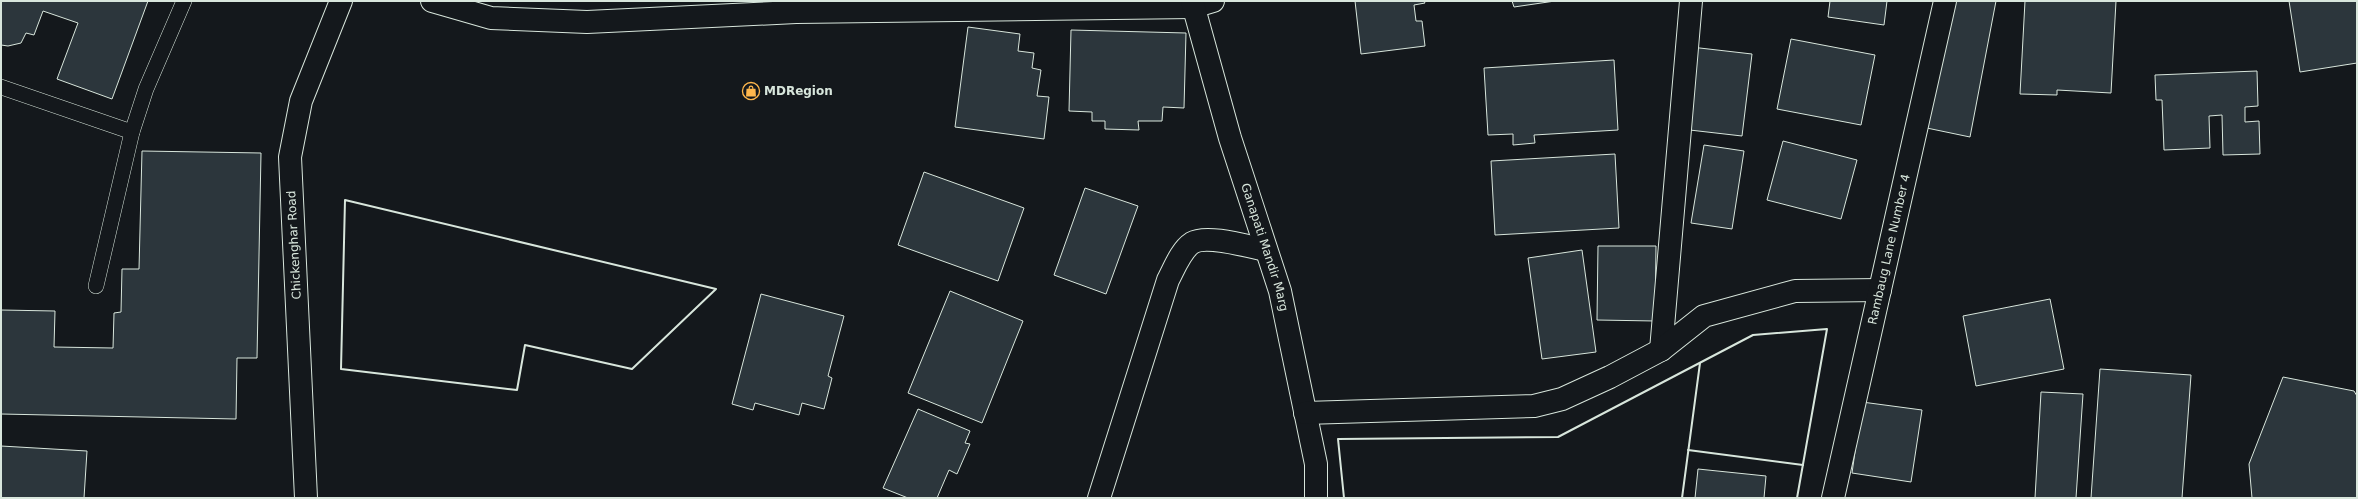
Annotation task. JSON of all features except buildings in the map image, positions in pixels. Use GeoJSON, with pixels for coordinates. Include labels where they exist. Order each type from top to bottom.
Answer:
{"type":"FeatureCollection","features":[{"type":"Feature","properties":{"kind":"street","name":"Chickenghar Road"},"geometry":{"type":"LineString","coordinates":[[306,498],[290,157],[302,101],[341,1]]}},
{"type":"Feature","properties":{"kind":"street"},"geometry":{"type":"LineString","coordinates":[[432,1],[491,18],[587,22],[797,6],[1199,3]]}},
{"type":"Feature","properties":{"kind":"street"},"geometry":{"type":"LineString","coordinates":[[1662,350],[1690,1]]}},
{"type":"Feature","properties":{"kind":"street","name":"Rambaug Lane Number 4"},"geometry":{"type":"LineString","coordinates":[[1833,498],[1945,1]]}},
{"type":"Feature","properties":{"kind":"street","name":"Ganapati Mandir Marg"},"geometry":{"type":"LineString","coordinates":[[1199,3],[1230,138],[1280,291],[1316,464],[1316,498]]}},
{"type":"Feature","properties":{"kind":"street"},"geometry":{"type":"LineString","coordinates":[[1099,498],[1168,280],[1181,256],[1192,243],[1208,240],[1266,250]]}},
{"type":"Feature","properties":{"kind":"street"},"geometry":{"type":"LineString","coordinates":[[1305,413],[1534,406],[1562,399],[1662,350],[1704,316],[1795,291],[1880,290]]}},
{"type":"Feature","properties":{"kind":"lane"},"geometry":{"type":"LineString","coordinates":[[96,286],[132,132],[146,89],[184,1]]}},
{"type":"Feature","properties":{"kind":"lane"},"geometry":{"type":"LineString","coordinates":[[1,87],[132,132]]}},
{"type":"Feature","properties":{"kind":"wall"},"geometry":{"type":"LineString","coordinates":[[345,200],[716,289],[632,369],[525,345],[517,390],[341,369],[345,200]]}},
{"type":"Feature","properties":{"kind":"wall"},"geometry":{"type":"LineString","coordinates":[[1344,498],[1338,439],[1558,437],[1753,335],[1827,329],[1797,498]]}},
{"type":"Feature","properties":{"kind":"wall"},"geometry":{"type":"LineString","coordinates":[[1682,498],[1700,363]]}},
{"type":"Feature","properties":{"kind":"wall"},"geometry":{"type":"LineString","coordinates":[[1688,450],[1803,465]]}},
{"type":"Feature","properties":{"kind":"place","name":"MDRegion"},"geometry":{"type":"Point","coordinates":[751,91]}}]}
